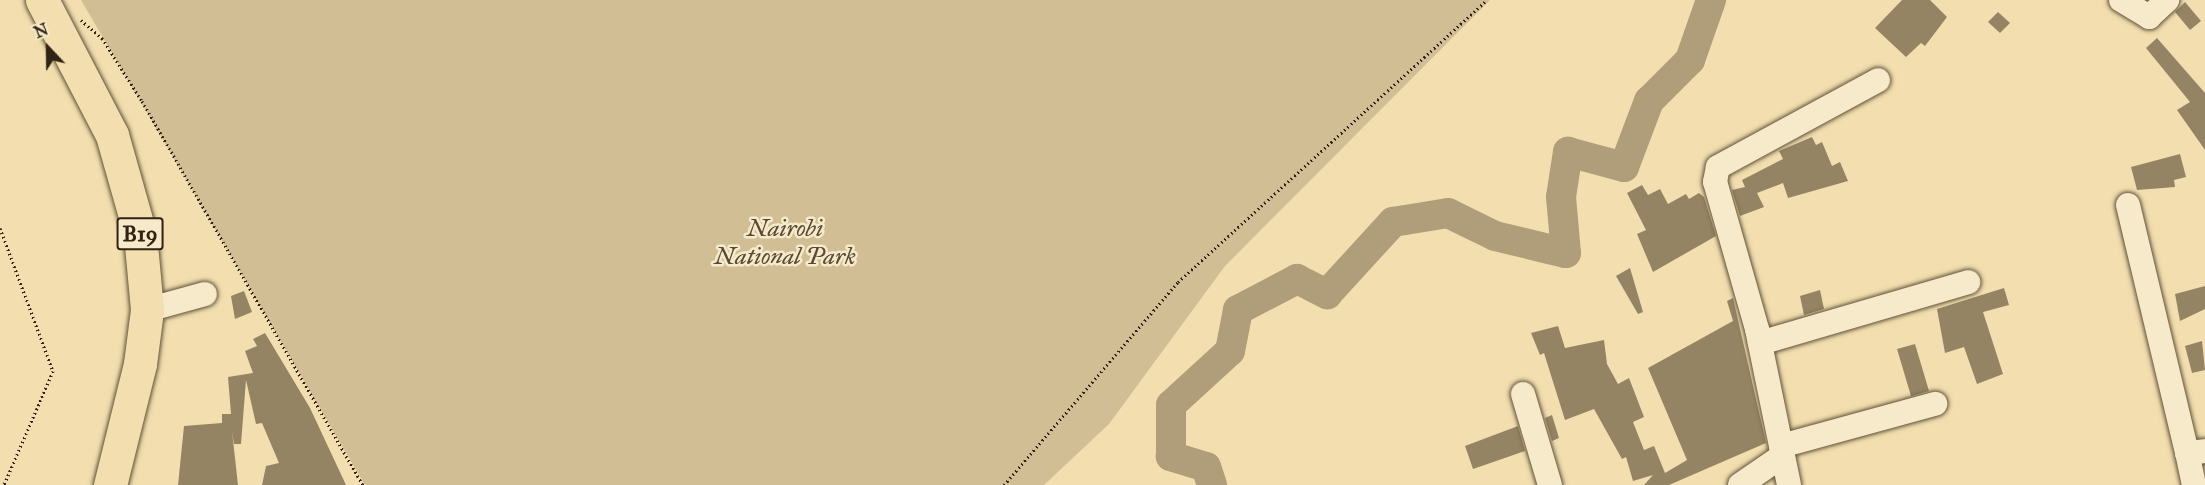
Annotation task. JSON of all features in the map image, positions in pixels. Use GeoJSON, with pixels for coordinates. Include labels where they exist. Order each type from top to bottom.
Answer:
{"type":"FeatureCollection","features":[{"type":"Feature","properties":{"kind":"highway","name":"B19"},"geometry":{"type":"LineString","coordinates":[[42,0],[98,103],[125,167],[140,234],[147,310],[140,364],[110,485]]}},
{"type":"Feature","properties":{"kind":"street"},"geometry":{"type":"LineString","coordinates":[[2121,0],[2149,17],[2167,0]]}},
{"type":"Feature","properties":{"kind":"street"},"geometry":{"type":"LineString","coordinates":[[1789,485],[1760,344],[1715,182],[1718,167],[1878,80]]}},
{"type":"Feature","properties":{"kind":"street"},"geometry":{"type":"LineString","coordinates":[[2128,205],[2196,452],[2194,485]]}},
{"type":"Feature","properties":{"kind":"street"},"geometry":{"type":"LineString","coordinates":[[1760,344],[1968,282]]}},
{"type":"Feature","properties":{"kind":"street"},"geometry":{"type":"LineString","coordinates":[[147,310],[205,294]]}},
{"type":"Feature","properties":{"kind":"street"},"geometry":{"type":"LineString","coordinates":[[1523,394],[1550,485]]}},
{"type":"Feature","properties":{"kind":"street"},"geometry":{"type":"LineString","coordinates":[[1740,485],[1781,451],[1935,404]]}},
{"type":"Feature","properties":{"kind":"path"},"geometry":{"type":"LineString","coordinates":[[1004,485],[1178,282],[1487,0]]}},
{"type":"Feature","properties":{"kind":"path"},"geometry":{"type":"LineString","coordinates":[[79,18],[102,38],[142,101],[363,485]]}},
{"type":"Feature","properties":{"kind":"path"},"geometry":{"type":"LineString","coordinates":[[0,228],[53,371],[4,485]]}},
{"type":"Feature","properties":{"kind":"green space","name":"Nairobi National Park"},"geometry":{"type":"Polygon","coordinates":[[[81,0],[1490,0],[1225,266],[1109,424],[1044,485],[365,485],[81,0]]]}},
{"type":"Feature","properties":{"kind":"building"},"geometry":{"type":"Polygon","coordinates":[[[1902,0],[1930,0],[1947,17],[1925,46],[1921,43],[1906,57],[1875,28],[1902,0]]]}},
{"type":"Feature","properties":{"kind":"building"},"geometry":{"type":"Polygon","coordinates":[[[2185,2],[2201,21],[2190,30],[2175,12],[2185,2]]]}},
{"type":"Feature","properties":{"kind":"building"},"geometry":{"type":"Polygon","coordinates":[[[1998,12],[2010,23],[2000,33],[1988,22],[1998,12]]]}},
{"type":"Feature","properties":{"kind":"building"},"geometry":{"type":"Polygon","coordinates":[[[2157,38],[2205,93],[2205,150],[2177,110],[2190,102],[2146,48],[2157,38]]]}},
{"type":"Feature","properties":{"kind":"building"},"geometry":{"type":"Polygon","coordinates":[[[1812,137],[1816,145],[1822,142],[1832,166],[1840,162],[1848,181],[1788,198],[1783,183],[1757,193],[1764,207],[1740,216],[1732,190],[1745,187],[1742,180],[1783,159],[1779,151],[1812,137]]]}},
{"type":"Feature","properties":{"kind":"building"},"geometry":{"type":"Polygon","coordinates":[[[2180,154],[2186,177],[2174,180],[2175,187],[2137,190],[2131,167],[2180,154]]]}},
{"type":"Feature","properties":{"kind":"building"},"geometry":{"type":"Polygon","coordinates":[[[1642,185],[1648,195],[1660,189],[1668,204],[1686,194],[1689,199],[1699,193],[1704,197],[1716,236],[1653,272],[1637,234],[1646,230],[1627,193],[1642,185]]]}},
{"type":"Feature","properties":{"kind":"building"},"geometry":{"type":"Polygon","coordinates":[[[1630,268],[1643,312],[1638,314],[1616,276],[1630,268]]]}},
{"type":"Feature","properties":{"kind":"building"},"geometry":{"type":"Polygon","coordinates":[[[2205,286],[2205,309],[2180,321],[2175,294],[2205,286]]]}},
{"type":"Feature","properties":{"kind":"building"},"geometry":{"type":"Polygon","coordinates":[[[2004,288],[2009,305],[1983,312],[2003,374],[1977,384],[1964,347],[1945,353],[1937,309],[2004,288]]]}},
{"type":"Feature","properties":{"kind":"building"},"geometry":{"type":"Polygon","coordinates":[[[1820,290],[1824,309],[1804,315],[1800,296],[1820,290]]]}},
{"type":"Feature","properties":{"kind":"building"},"geometry":{"type":"Polygon","coordinates":[[[244,291],[252,312],[235,319],[231,296],[244,291]]]}},
{"type":"Feature","properties":{"kind":"building"},"geometry":{"type":"Polygon","coordinates":[[[1733,298],[1766,443],[1669,485],[1644,485],[1653,475],[1633,481],[1626,457],[1622,459],[1594,409],[1565,420],[1544,353],[1540,355],[1531,333],[1558,326],[1565,348],[1604,340],[1607,364],[1618,384],[1629,378],[1644,417],[1633,422],[1644,450],[1654,446],[1665,473],[1687,460],[1648,368],[1733,321],[1727,301],[1733,298]]]}},
{"type":"Feature","properties":{"kind":"building"},"geometry":{"type":"Polygon","coordinates":[[[265,333],[310,408],[346,485],[262,485],[266,466],[279,463],[262,423],[256,424],[246,380],[241,444],[234,444],[232,431],[238,485],[178,485],[184,426],[222,423],[222,414],[231,414],[228,377],[253,373],[245,351],[257,346],[253,339],[265,333]]]}},
{"type":"Feature","properties":{"kind":"building"},"geometry":{"type":"Polygon","coordinates":[[[2202,341],[2205,370],[2192,373],[2185,346],[2202,341]]]}},
{"type":"Feature","properties":{"kind":"building"},"geometry":{"type":"Polygon","coordinates":[[[1915,344],[1929,391],[1901,399],[1911,396],[1897,349],[1915,344]]]}},
{"type":"Feature","properties":{"kind":"building"},"geometry":{"type":"Polygon","coordinates":[[[1552,415],[1559,438],[1552,441],[1545,418],[1552,415]]]}},
{"type":"Feature","properties":{"kind":"building"},"geometry":{"type":"Polygon","coordinates":[[[1518,426],[1525,451],[1473,469],[1465,446],[1518,426]]]}},
{"type":"Feature","properties":{"kind":"waterway"},"geometry":{"type":"LineString","coordinates":[[1212,485],[1206,467],[1171,456],[1171,405],[1230,351],[1238,310],[1297,279],[1327,294],[1393,222],[1448,213],[1495,236],[1566,253],[1561,197],[1568,152],[1624,167],[1649,101],[1690,60],[1711,0]]}}]}
